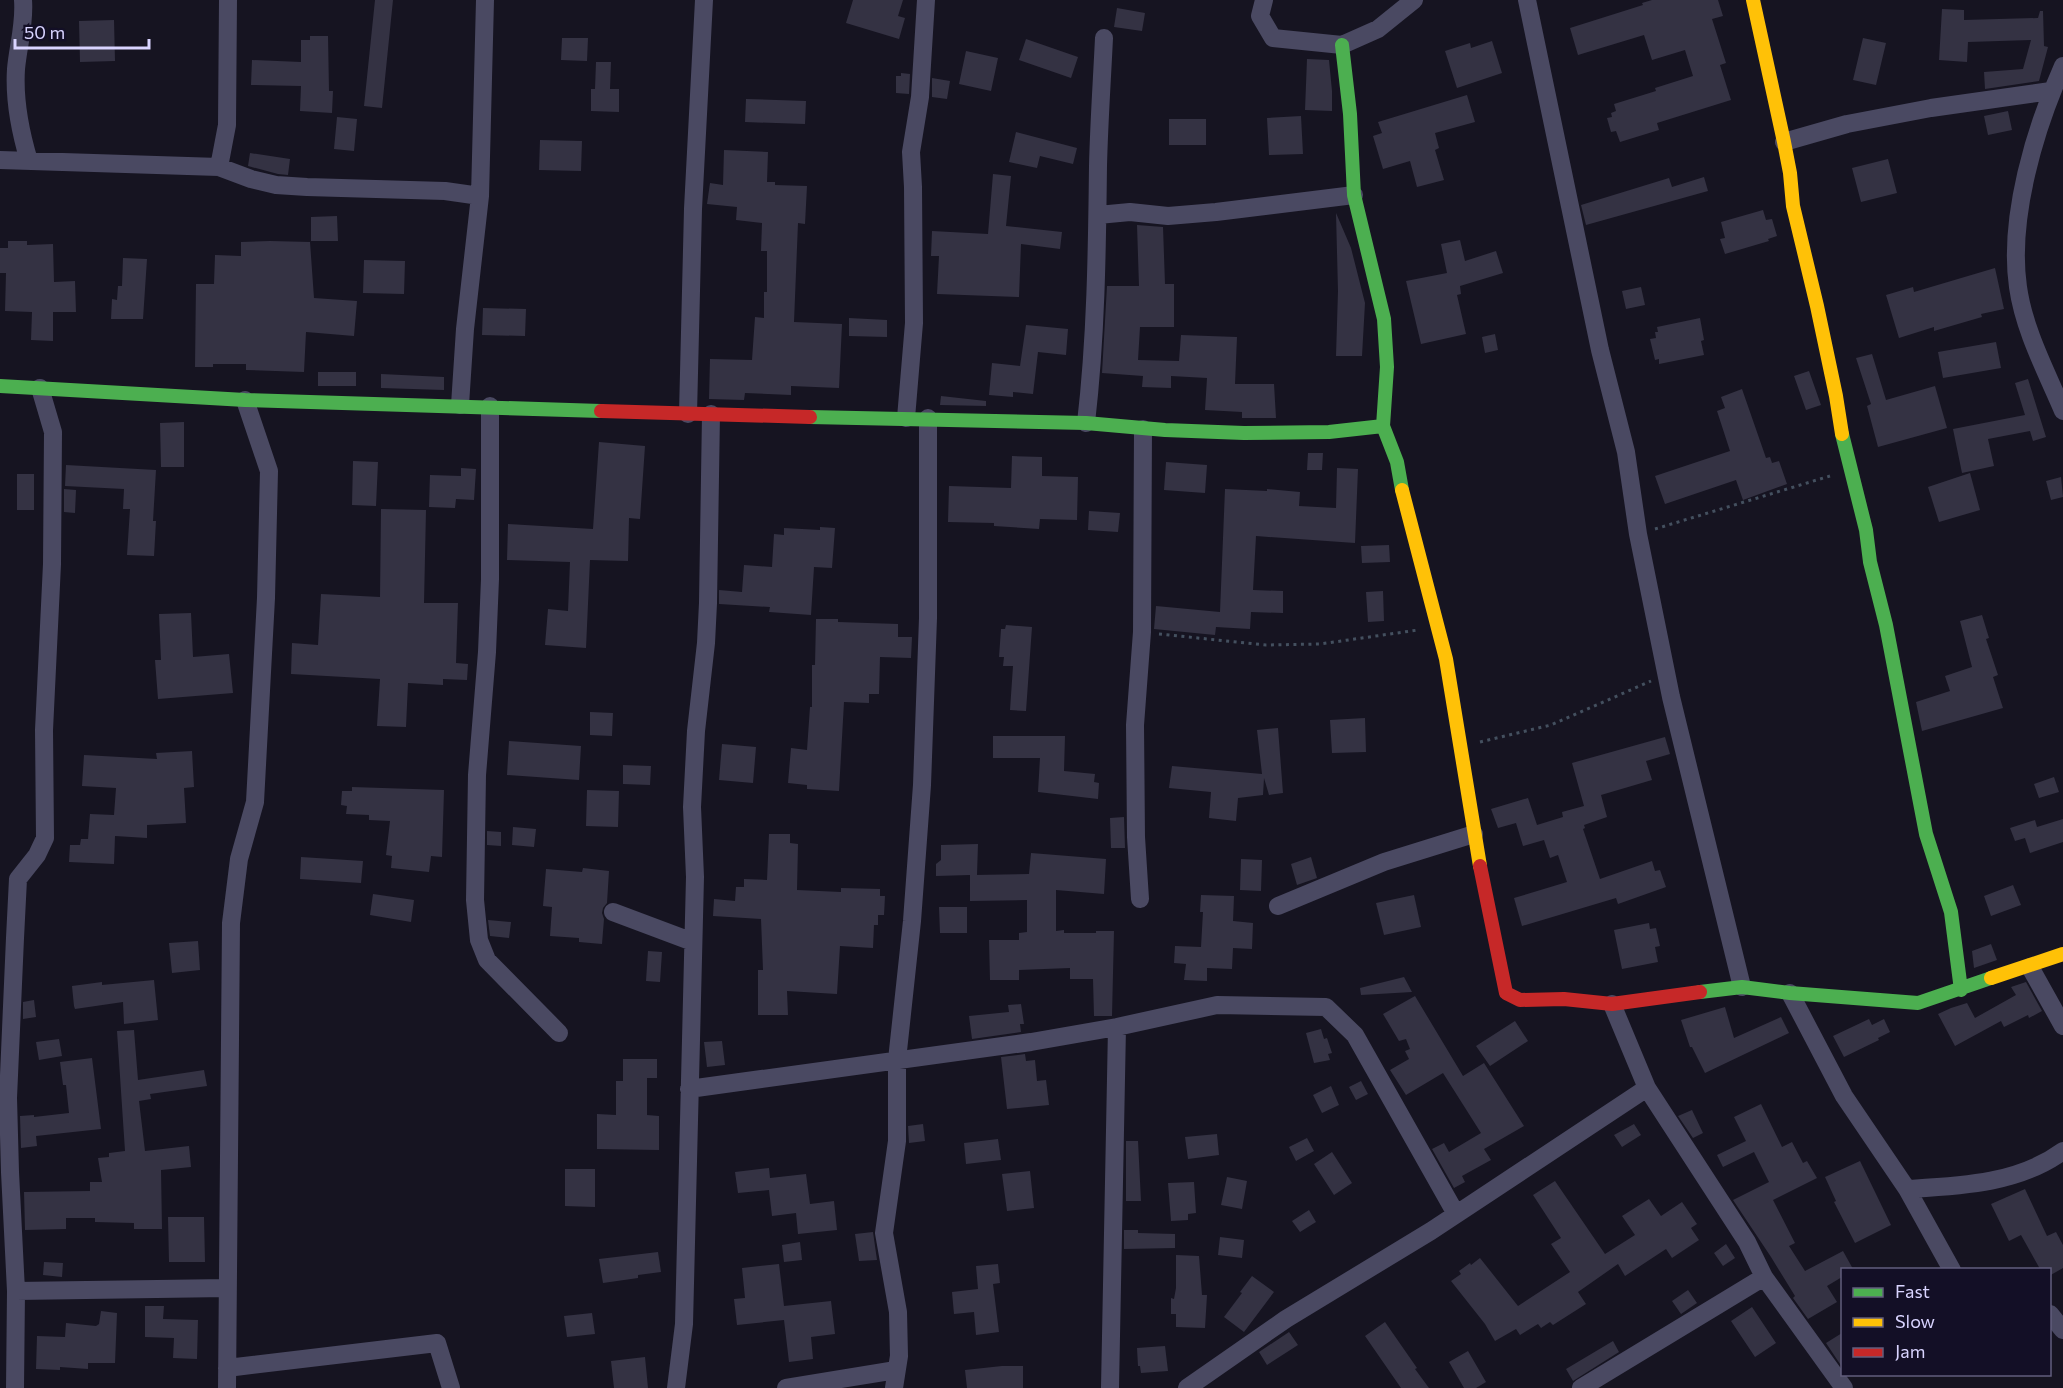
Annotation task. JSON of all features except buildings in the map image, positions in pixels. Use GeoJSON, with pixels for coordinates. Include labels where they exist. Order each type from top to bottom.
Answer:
{"type":"FeatureCollection","features":[{"type":"Feature","properties":{"kind":"street"},"geometry":{"type":"LineString","coordinates":[[23,0],[22,29],[16,70],[21,134],[28,161]]}},
{"type":"Feature","properties":{"kind":"street"},"geometry":{"type":"LineString","coordinates":[[219,167],[227,125],[228,0]]}},
{"type":"Feature","properties":{"kind":"street"},"geometry":{"type":"LineString","coordinates":[[460,405],[465,329],[480,195],[485,0]]}},
{"type":"Feature","properties":{"kind":"street"},"geometry":{"type":"LineString","coordinates":[[688,414],[693,210],[704,0]]}},
{"type":"Feature","properties":{"kind":"street"},"geometry":{"type":"LineString","coordinates":[[906,418],[914,323],[911,152],[920,98],[926,0]]}},
{"type":"Feature","properties":{"kind":"street"},"geometry":{"type":"LineString","coordinates":[[1264,0],[1260,16],[1273,38],[1342,45],[1378,29],[1414,0]]}},
{"type":"Feature","properties":{"kind":"street"},"geometry":{"type":"LineString","coordinates":[[1527,0],[1600,350],[1626,452],[1638,534],[1667,675],[1742,987]]}},
{"type":"Feature","properties":{"kind":"street"},"geometry":{"type":"LineString","coordinates":[[1753,0],[1784,142],[1793,206],[1817,306],[1849,470],[1866,530],[1870,562],[1886,625],[1926,834],[1951,912],[1961,990]]}},
{"type":"Feature","properties":{"kind":"street"},"geometry":{"type":"LineString","coordinates":[[1086,423],[1093,353],[1104,38]]}},
{"type":"Feature","properties":{"kind":"street"},"geometry":{"type":"LineString","coordinates":[[1342,45],[1350,114],[1354,195],[1383,319],[1387,367],[1383,426],[1397,462],[1402,491],[1446,659],[1474,834],[1506,993],[1520,1000],[1564,999],[1612,1004],[1742,987],[1918,1003],[2063,954]]}},
{"type":"Feature","properties":{"kind":"street"},"geometry":{"type":"LineString","coordinates":[[2063,66],[2051,92],[2029,167],[2022,196],[2016,247],[2018,287],[2029,332],[2063,411]]}},
{"type":"Feature","properties":{"kind":"street"},"geometry":{"type":"LineString","coordinates":[[1784,142],[1847,124],[1931,108],[2051,92]]}},
{"type":"Feature","properties":{"kind":"street"},"geometry":{"type":"LineString","coordinates":[[0,160],[219,167],[251,179],[276,185],[307,188],[445,191],[480,195]]}},
{"type":"Feature","properties":{"kind":"street"},"geometry":{"type":"LineString","coordinates":[[1098,216],[1130,212],[1168,216],[1354,195]]}},
{"type":"Feature","properties":{"kind":"street"},"geometry":{"type":"LineString","coordinates":[[0,386],[245,400],[688,414],[1086,423],[1143,429],[1244,434],[1354,431],[1383,426]]}},
{"type":"Feature","properties":{"kind":"street"},"geometry":{"type":"LineString","coordinates":[[15,1388],[16,1291],[8,1098],[18,879],[37,855],[45,838],[44,730],[52,564],[53,432],[39,388]]}},
{"type":"Feature","properties":{"kind":"street"},"geometry":{"type":"LineString","coordinates":[[227,1388],[231,923],[239,859],[255,802],[265,654],[269,494],[269,471],[245,400]]}},
{"type":"Feature","properties":{"kind":"street"},"geometry":{"type":"LineString","coordinates":[[490,406],[490,579],[477,775],[476,900],[479,940],[487,960],[559,1033]]}},
{"type":"Feature","properties":{"kind":"street"},"geometry":{"type":"LineString","coordinates":[[676,1388],[684,1324],[695,877],[692,807],[696,731],[708,603],[711,414]]}},
{"type":"Feature","properties":{"kind":"street"},"geometry":{"type":"LineString","coordinates":[[786,1388],[895,1379],[898,1356],[898,1312],[884,1233],[897,1141],[897,1060],[912,921],[922,773],[928,618],[928,418]]}},
{"type":"Feature","properties":{"kind":"street"},"geometry":{"type":"LineString","coordinates":[[1140,899],[1136,837],[1135,725],[1142,632],[1143,429]]}},
{"type":"Feature","properties":{"kind":"street"},"geometry":{"type":"LineString","coordinates":[[1278,906],[1384,862],[1474,834]]}},
{"type":"Feature","properties":{"kind":"street"},"geometry":{"type":"LineString","coordinates":[[613,912],[693,942]]}},
{"type":"Feature","properties":{"kind":"street"},"geometry":{"type":"LineString","coordinates":[[2030,967],[2063,1026]]}},
{"type":"Feature","properties":{"kind":"street"},"geometry":{"type":"LineString","coordinates":[[1790,993],[1844,1096],[1907,1189],[1951,1268]]}},
{"type":"Feature","properties":{"kind":"street"},"geometry":{"type":"LineString","coordinates":[[1612,1004],[1647,1088],[1747,1242],[1764,1277],[1844,1388]]}},
{"type":"Feature","properties":{"kind":"street"},"geometry":{"type":"LineString","coordinates":[[689,1089],[1031,1042],[1117,1027],[1217,1005],[1326,1007],[1355,1035],[1456,1214]]}},
{"type":"Feature","properties":{"kind":"street"},"geometry":{"type":"LineString","coordinates":[[1110,1388],[1117,1027]]}},
{"type":"Feature","properties":{"kind":"street"},"geometry":{"type":"LineString","coordinates":[[1187,1388],[1210,1380],[1286,1319],[1456,1214],[1647,1088]]}},
{"type":"Feature","properties":{"kind":"street"},"geometry":{"type":"LineString","coordinates":[[1907,1189],[1979,1183],[2027,1171],[2049,1161],[2063,1151]]}},
{"type":"Feature","properties":{"kind":"street"},"geometry":{"type":"LineString","coordinates":[[1581,1388],[1764,1277]]}},
{"type":"Feature","properties":{"kind":"street"},"geometry":{"type":"LineString","coordinates":[[16,1291],[227,1288]]}},
{"type":"Feature","properties":{"kind":"street"},"geometry":{"type":"LineString","coordinates":[[2051,1316],[2063,1330]]}},
{"type":"Feature","properties":{"kind":"street"},"geometry":{"type":"LineString","coordinates":[[227,1368],[437,1343],[451,1388]]}},
{"type":"Feature","properties":{"kind":"path"},"geometry":{"type":"LineString","coordinates":[[1638,534],[1849,470]]}},
{"type":"Feature","properties":{"kind":"path"},"geometry":{"type":"LineString","coordinates":[[1142,632],[1266,645],[1320,644],[1438,628]]}},
{"type":"Feature","properties":{"kind":"path"},"geometry":{"type":"LineString","coordinates":[[1460,746],[1551,725],[1667,675]]}},
{"type":"Feature","properties":{"kind":"traffic: fast"},"geometry":{"type":"LineString","coordinates":[[1342,45],[1350,114],[1354,195],[1384,319],[1387,367],[1383,426],[1397,462],[1402,490]]}},
{"type":"Feature","properties":{"kind":"traffic: fast"},"geometry":{"type":"LineString","coordinates":[[0,386],[245,400],[601,411]]}},
{"type":"Feature","properties":{"kind":"traffic: fast"},"geometry":{"type":"LineString","coordinates":[[810,417],[1086,423],[1165,430],[1244,433],[1329,432],[1383,426]]}},
{"type":"Feature","properties":{"kind":"traffic: fast"},"geometry":{"type":"LineString","coordinates":[[1842,434],[1866,530],[1870,562],[1886,625],[1926,834],[1951,912],[1961,990]]}},
{"type":"Feature","properties":{"kind":"traffic: fast"},"geometry":{"type":"LineString","coordinates":[[1700,992],[1742,987],[1918,1003],[1991,978]]}},
{"type":"Feature","properties":{"kind":"traffic: slow"},"geometry":{"type":"LineString","coordinates":[[1753,0],[1784,142],[1793,206],[1817,306],[1842,434]]}},
{"type":"Feature","properties":{"kind":"traffic: slow"},"geometry":{"type":"LineString","coordinates":[[1402,490],[1446,659],[1480,866]]}},
{"type":"Feature","properties":{"kind":"traffic: slow"},"geometry":{"type":"LineString","coordinates":[[1991,978],[2063,954]]}},
{"type":"Feature","properties":{"kind":"traffic: jam"},"geometry":{"type":"LineString","coordinates":[[601,411],[810,417]]}},
{"type":"Feature","properties":{"kind":"traffic: jam"},"geometry":{"type":"LineString","coordinates":[[1480,866],[1506,993],[1520,1000],[1564,999],[1612,1004],[1700,992]]}}]}
